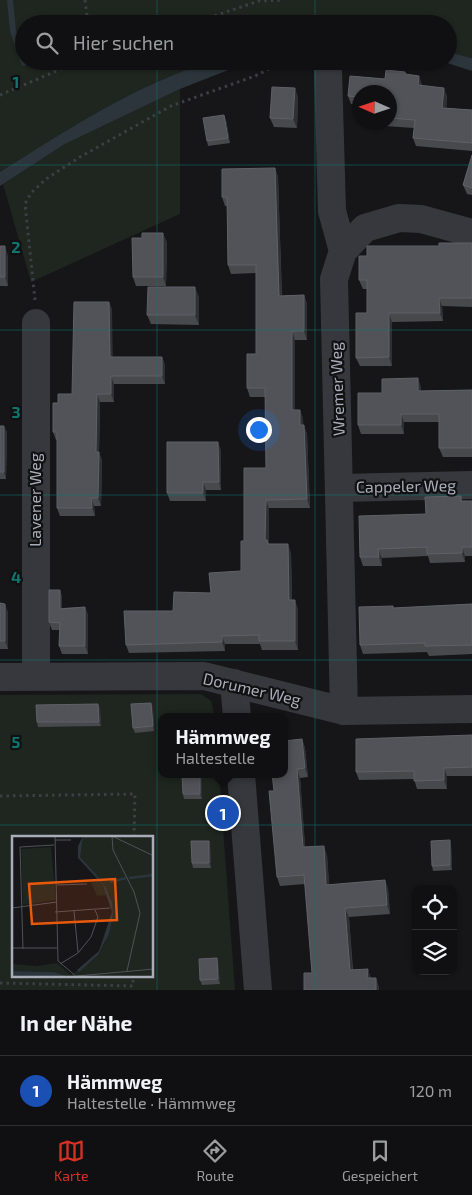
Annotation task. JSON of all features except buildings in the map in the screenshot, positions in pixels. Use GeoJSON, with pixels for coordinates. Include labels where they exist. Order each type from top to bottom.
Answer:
{"type":"FeatureCollection","features":[{"type":"Feature","properties":{"kind":"street"},"geometry":{"type":"LineString","coordinates":[[328,70],[332,210],[343,251]]}},
{"type":"Feature","properties":{"kind":"street"},"geometry":{"type":"LineString","coordinates":[[343,251],[365,228],[399,218],[421,219],[472,233]]}},
{"type":"Feature","properties":{"kind":"street","name":"Wremer Weg"},"geometry":{"type":"LineString","coordinates":[[343,251],[334,279],[344,711]]}},
{"type":"Feature","properties":{"kind":"street","name":"Lavener Weg"},"geometry":{"type":"LineString","coordinates":[[36,323],[36,676]]}},
{"type":"Feature","properties":{"kind":"street","name":"Cappeler Weg"},"geometry":{"type":"LineString","coordinates":[[340,488],[472,485]]}},
{"type":"Feature","properties":{"kind":"street","name":"Dorumer Weg"},"geometry":{"type":"LineString","coordinates":[[0,677],[204,676],[344,711],[472,709]]}},
{"type":"Feature","properties":{"kind":"street"},"geometry":{"type":"LineString","coordinates":[[234,683],[237,713]]}},
{"type":"Feature","properties":{"kind":"street"},"geometry":{"type":"LineString","coordinates":[[241,778],[258,990]]}},
{"type":"Feature","properties":{"kind":"path"},"geometry":{"type":"LineString","coordinates":[[85,0],[87,15]]}},
{"type":"Feature","properties":{"kind":"path"},"geometry":{"type":"LineString","coordinates":[[217,15],[258,1],[283,0]]}},
{"type":"Feature","properties":{"kind":"path"},"geometry":{"type":"LineString","coordinates":[[0,96],[59,70]]}},
{"type":"Feature","properties":{"kind":"path"},"geometry":{"type":"LineString","coordinates":[[36,323],[34,276],[25,204],[31,193],[46,179],[80,157],[171,106],[267,70]]}},
{"type":"Feature","properties":{"kind":"path"},"geometry":{"type":"LineString","coordinates":[[0,796],[135,794],[134,836]]}},
{"type":"Feature","properties":{"kind":"path"},"geometry":{"type":"LineString","coordinates":[[0,983],[133,988]]}},
{"type":"Feature","properties":{"kind":"shaded area"},"geometry":{"type":"Polygon","coordinates":[[[0,0],[472,0],[472,58],[457,54],[457,15],[15,15],[15,70],[185,70],[130,94],[77,124],[0,172],[0,0]]]}},
{"type":"Feature","properties":{"kind":"shaded area"},"geometry":{"type":"Polygon","coordinates":[[[457,54],[472,58],[472,71],[457,66],[457,54]]]}},
{"type":"Feature","properties":{"kind":"shaded area"},"geometry":{"type":"Polygon","coordinates":[[[185,70],[228,70],[180,89],[65,144],[0,186],[0,172],[103,109],[185,70]]]}},
{"type":"Feature","properties":{"kind":"shaded area"},"geometry":{"type":"Polygon","coordinates":[[[180,89],[180,214],[31,282],[3,184],[65,144],[180,89]]]}},
{"type":"Feature","properties":{"kind":"shaded area"},"geometry":{"type":"Polygon","coordinates":[[[201,694],[211,701],[214,713],[158,713],[158,778],[219,778],[235,990],[0,990],[0,695],[201,694]]]}},
{"type":"Feature","properties":{"kind":"waterway"},"geometry":{"type":"LineString","coordinates":[[10,0],[15,37]]}},
{"type":"Feature","properties":{"kind":"place","name":"Hämmweg"},"geometry":{"type":"Point","coordinates":[223,813]}}]}
